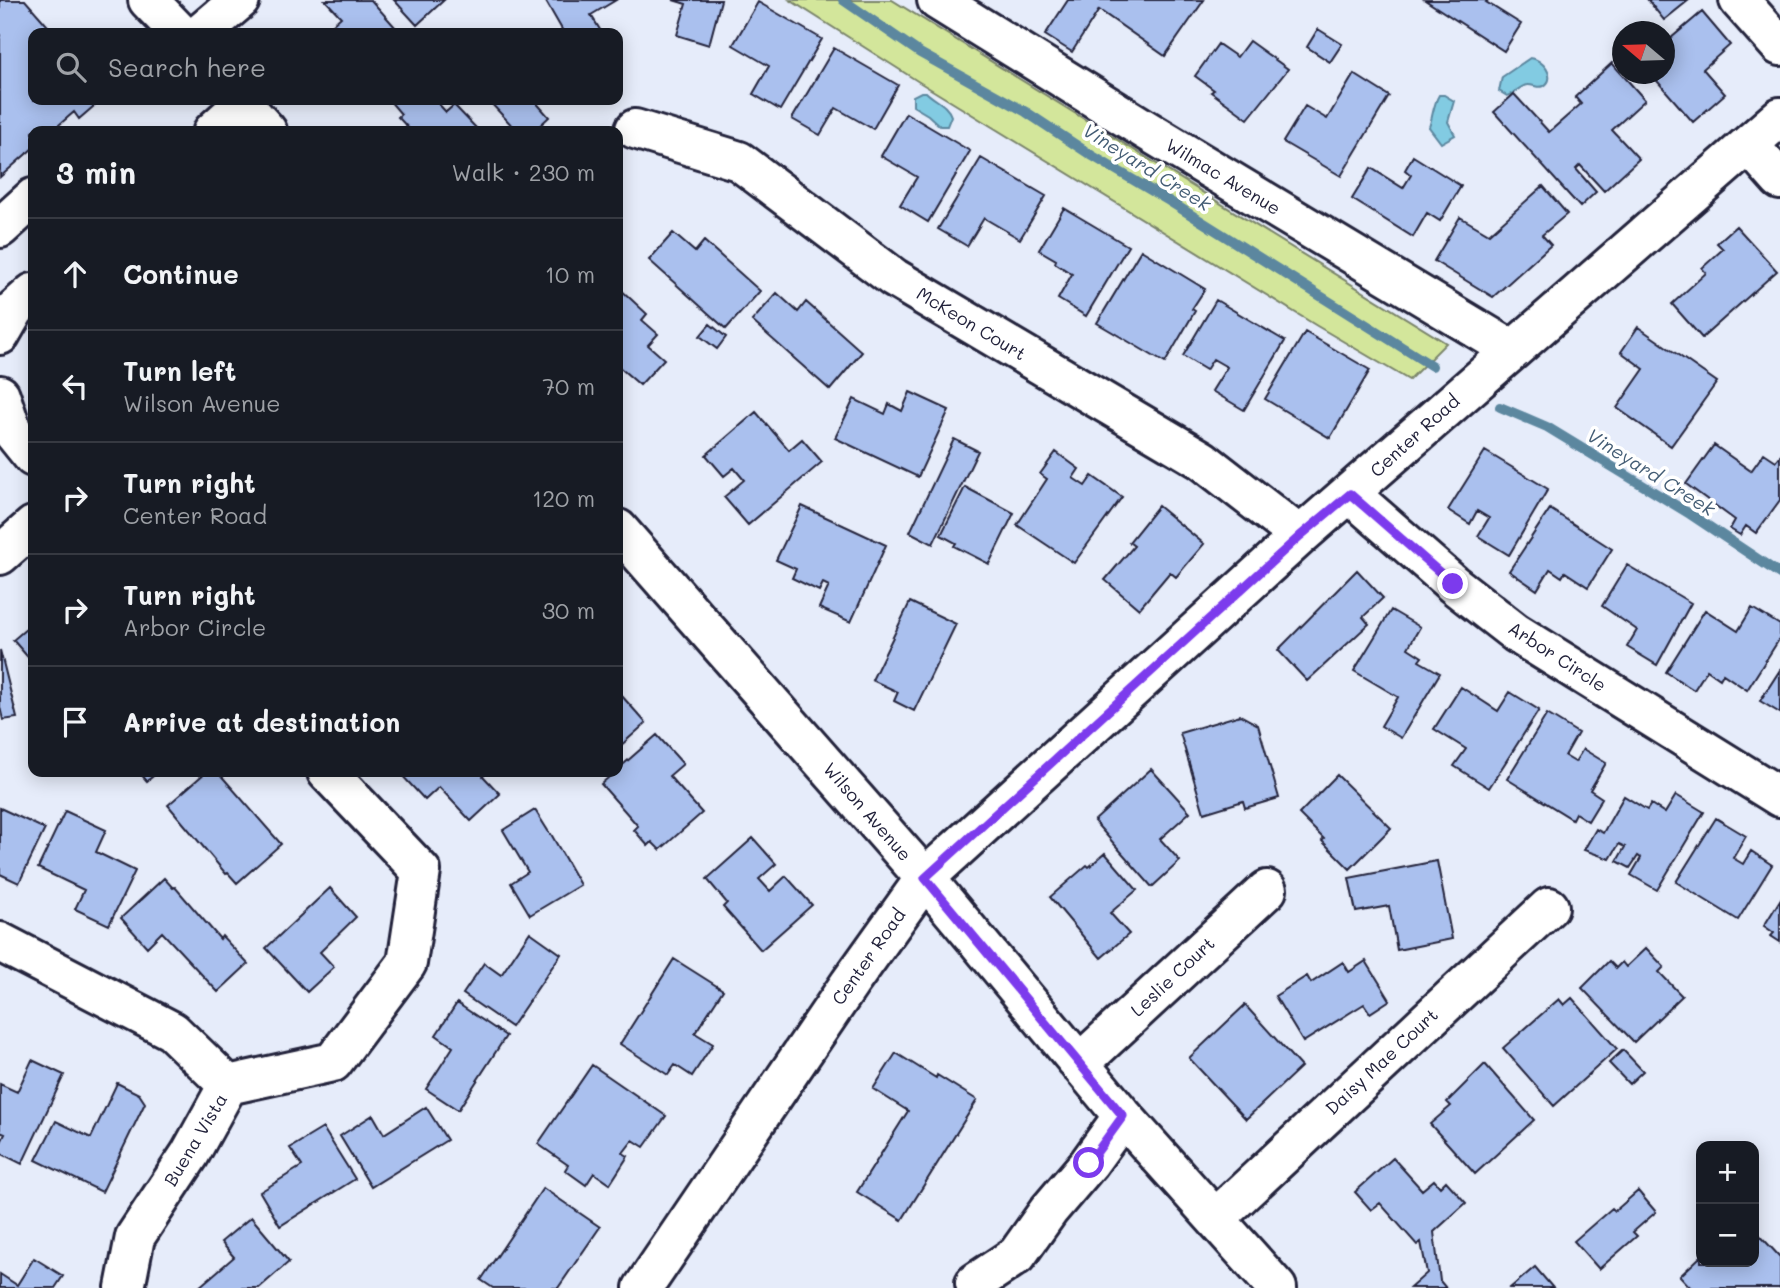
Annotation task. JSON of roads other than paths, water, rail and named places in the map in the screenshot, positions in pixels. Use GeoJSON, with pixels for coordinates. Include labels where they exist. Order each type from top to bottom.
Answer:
{"type":"FeatureCollection","features":[{"type":"Feature","properties":{"kind":"street"},"geometry":{"type":"LineString","coordinates":[[148,0],[175,28]]}},
{"type":"Feature","properties":{"kind":"street"},"geometry":{"type":"LineString","coordinates":[[207,28],[240,0]]}},
{"type":"Feature","properties":{"kind":"street","name":"Wilmac Avenue"},"geometry":{"type":"LineString","coordinates":[[937,0],[1146,130],[1512,350]]}},
{"type":"Feature","properties":{"kind":"street"},"geometry":{"type":"LineString","coordinates":[[1739,0],[1780,46]]}},
{"type":"Feature","properties":{"kind":"street"},"geometry":{"type":"LineString","coordinates":[[223,126],[250,112]]}},
{"type":"Feature","properties":{"kind":"street","name":"Center Road"},"geometry":{"type":"LineString","coordinates":[[654,1284],[850,983],[925,878],[1300,536],[1780,117]]}},
{"type":"Feature","properties":{"kind":"street","name":"McKeon Court"},"geometry":{"type":"LineString","coordinates":[[635,129],[739,162],[894,278],[1202,460],[1300,536]]}},
{"type":"Feature","properties":{"kind":"street"},"geometry":{"type":"LineString","coordinates":[[1749,145],[1780,180]]}},
{"type":"Feature","properties":{"kind":"street"},"geometry":{"type":"LineString","coordinates":[[0,228],[28,203]]}},
{"type":"Feature","properties":{"kind":"street"},"geometry":{"type":"LineString","coordinates":[[0,335],[15,309],[28,297]]}},
{"type":"Feature","properties":{"kind":"street"},"geometry":{"type":"LineString","coordinates":[[0,395],[12,430],[28,451]]}},
{"type":"Feature","properties":{"kind":"street","name":"Arbor Circle"},"geometry":{"type":"LineString","coordinates":[[1350,494],[1453,584],[1516,633],[1780,797]]}},
{"type":"Feature","properties":{"kind":"street"},"geometry":{"type":"LineString","coordinates":[[0,555],[28,530]]}},
{"type":"Feature","properties":{"kind":"street","name":"Wilson Avenue"},"geometry":{"type":"LineString","coordinates":[[623,535],[925,878],[1123,1116],[1277,1288]]}},
{"type":"Feature","properties":{"kind":"street"},"geometry":{"type":"LineString","coordinates":[[228,1085],[333,1062],[407,963],[421,871],[332,777]]}},
{"type":"Feature","properties":{"kind":"street","name":"Leslie Court"},"geometry":{"type":"LineString","coordinates":[[1079,1064],[1267,890]]}},
{"type":"Feature","properties":{"kind":"street","name":"Daisy Mae Court"},"geometry":{"type":"LineString","coordinates":[[1216,1218],[1549,906]]}},
{"type":"Feature","properties":{"kind":"street","name":"Buena Vista"},"geometry":{"type":"LineString","coordinates":[[0,942],[172,1031],[228,1085],[190,1154],[135,1237],[125,1288]]}},
{"type":"Feature","properties":{"kind":"street"},"geometry":{"type":"LineString","coordinates":[[975,1283],[1017,1255],[1123,1116]]}},
{"type":"Feature","properties":{"kind":"water"},"geometry":{"type":"Polygon","coordinates":[[[1530,58],[1543,64],[1549,73],[1548,82],[1542,87],[1524,86],[1507,96],[1499,91],[1502,77],[1530,58]]]}},
{"type":"Feature","properties":{"kind":"water"},"geometry":{"type":"Polygon","coordinates":[[[926,92],[947,108],[951,116],[947,126],[940,126],[913,106],[913,96],[926,92]]]}},
{"type":"Feature","properties":{"kind":"water"},"geometry":{"type":"Polygon","coordinates":[[[1439,95],[1454,101],[1448,122],[1455,135],[1441,143],[1429,127],[1439,95]]]}},
{"type":"Feature","properties":{"kind":"waterway","name":"Vineyard Creek"},"geometry":{"type":"LineString","coordinates":[[843,0],[920,53],[1026,112],[1432,366]]}},
{"type":"Feature","properties":{"kind":"waterway","name":"Vineyard Creek"},"geometry":{"type":"LineString","coordinates":[[1500,407],[1547,427],[1690,514],[1780,574]]}}]}
